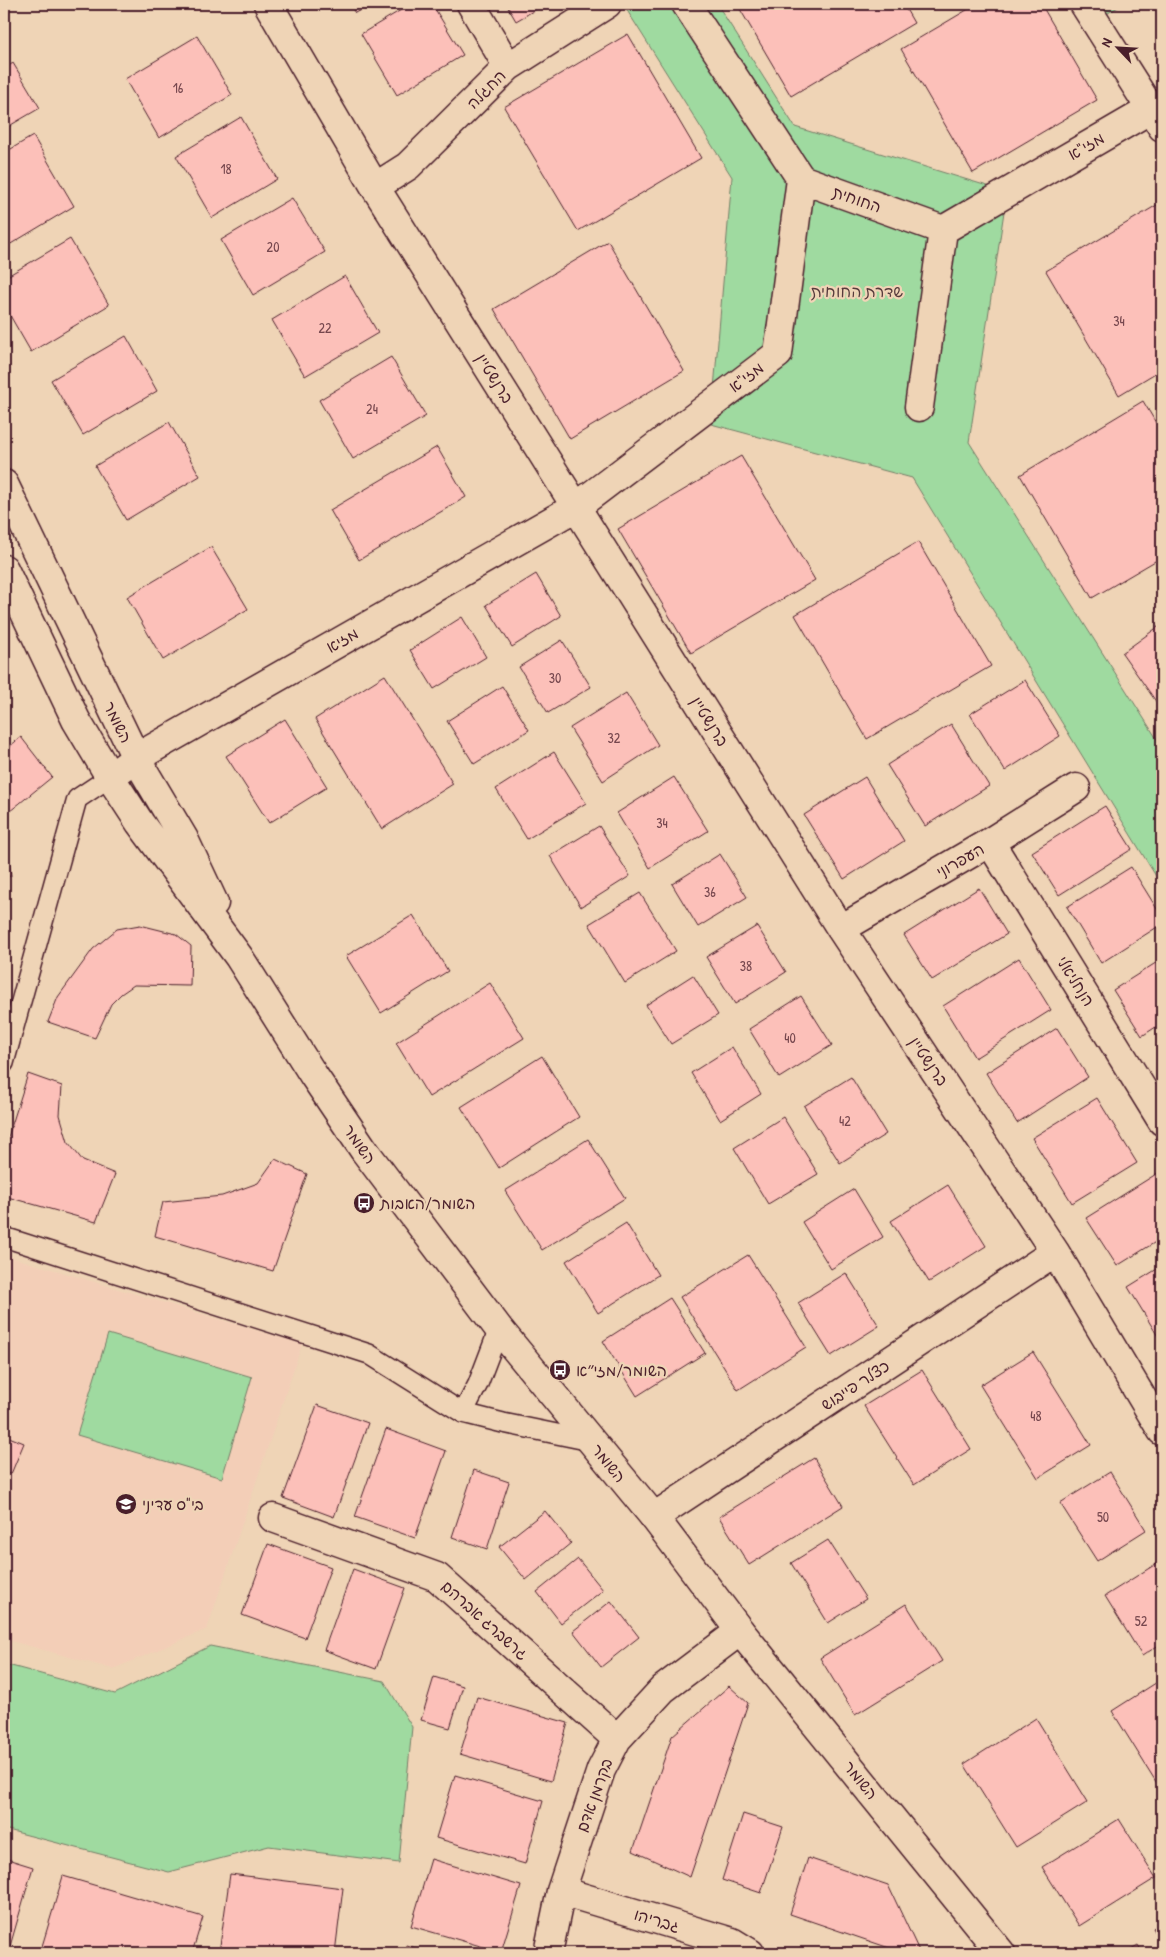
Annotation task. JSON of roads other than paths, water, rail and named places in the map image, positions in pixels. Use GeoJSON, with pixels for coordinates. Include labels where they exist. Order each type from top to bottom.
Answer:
{"type":"FeatureCollection","features":[{"type":"Feature","properties":{"kind":"street","name":"ברנשטיין"},"geometry":{"type":"LineString","coordinates":[[268,4],[375,187],[841,929],[1056,1252],[1162,1431]]}},
{"type":"Feature","properties":{"kind":"street"},"geometry":{"type":"LineString","coordinates":[[471,4],[508,67]]}},
{"type":"Feature","properties":{"kind":"street","name":"החגלה"},"geometry":{"type":"LineString","coordinates":[[375,187],[408,166],[508,67],[607,4]]}},
{"type":"Feature","properties":{"kind":"street"},"geometry":{"type":"LineString","coordinates":[[686,4],[801,180]]}},
{"type":"Feature","properties":{"kind":"street"},"geometry":{"type":"LineString","coordinates":[[1084,4],[1157,118]]}},
{"type":"Feature","properties":{"kind":"street","name":"מזי\"א"},"geometry":{"type":"LineString","coordinates":[[943,230],[1157,118]]}},
{"type":"Feature","properties":{"kind":"street","name":"החוחית"},"geometry":{"type":"LineString","coordinates":[[801,180],[943,230]]}},
{"type":"Feature","properties":{"kind":"street","name":"מזי\"א"},"geometry":{"type":"LineString","coordinates":[[576,507],[778,354],[801,180]]}},
{"type":"Feature","properties":{"kind":"street"},"geometry":{"type":"LineString","coordinates":[[919,407],[943,230]]}},
{"type":"Feature","properties":{"kind":"street","name":"השומר"},"geometry":{"type":"LineString","coordinates":[[4,484],[136,758],[184,838],[238,957]]}},
{"type":"Feature","properties":{"kind":"street","name":"מזיא"},"geometry":{"type":"LineString","coordinates":[[110,777],[136,758],[576,507]]}},
{"type":"Feature","properties":{"kind":"street","name":"השומר"},"geometry":{"type":"LineString","coordinates":[[4,569],[76,720],[110,777],[140,823],[238,957],[364,1150],[499,1329],[654,1517],[740,1631],[1001,1953]]}},
{"type":"Feature","properties":{"kind":"street","name":"העפרוני"},"geometry":{"type":"LineString","coordinates":[[841,929],[990,842],[1076,788]]}},
{"type":"Feature","properties":{"kind":"street","name":"הנחליאלי"},"geometry":{"type":"LineString","coordinates":[[990,842],[1162,1121]]}},
{"type":"Feature","properties":{"kind":"street","name":"כצלר פייבוש"},"geometry":{"type":"LineString","coordinates":[[654,1517],[1056,1252]]}},
{"type":"Feature","properties":{"kind":"street","name":"גרשברג אברהם"},"geometry":{"type":"LineString","coordinates":[[273,1518],[437,1578],[617,1739]]}},
{"type":"Feature","properties":{"kind":"street","name":"בקרמן אדם"},"geometry":{"type":"LineString","coordinates":[[548,1953],[561,1891],[601,1770],[617,1739],[663,1689],[740,1631]]}},
{"type":"Feature","properties":{"kind":"street","name":"גבריהו"},"geometry":{"type":"LineString","coordinates":[[561,1891],[732,1942],[750,1953]]}},
{"type":"Feature","properties":{"kind":"lane"},"geometry":{"type":"LineString","coordinates":[[4,1062],[77,799],[110,777]]}},
{"type":"Feature","properties":{"kind":"lane"},"geometry":{"type":"LineString","coordinates":[[4,1237],[369,1354],[463,1413],[591,1441]]}},
{"type":"Feature","properties":{"kind":"lane"},"geometry":{"type":"LineString","coordinates":[[463,1413],[478,1384],[499,1329]]}},
{"type":"Feature","properties":{"kind":"place","name":"השומר/האבות"},"geometry":{"type":"Point","coordinates":[364,1203]}},
{"type":"Feature","properties":{"kind":"place","name":"השומר/מזי״א"},"geometry":{"type":"Point","coordinates":[560,1370]}},
{"type":"Feature","properties":{"kind":"place","name":"בי\"ס עדיני"},"geometry":{"type":"Point","coordinates":[126,1504]}},
{"type":"Feature","properties":{"kind":"park label","name":"שדרת החוחית"},"geometry":{"type":"Point","coordinates":[857,291]}}]}
